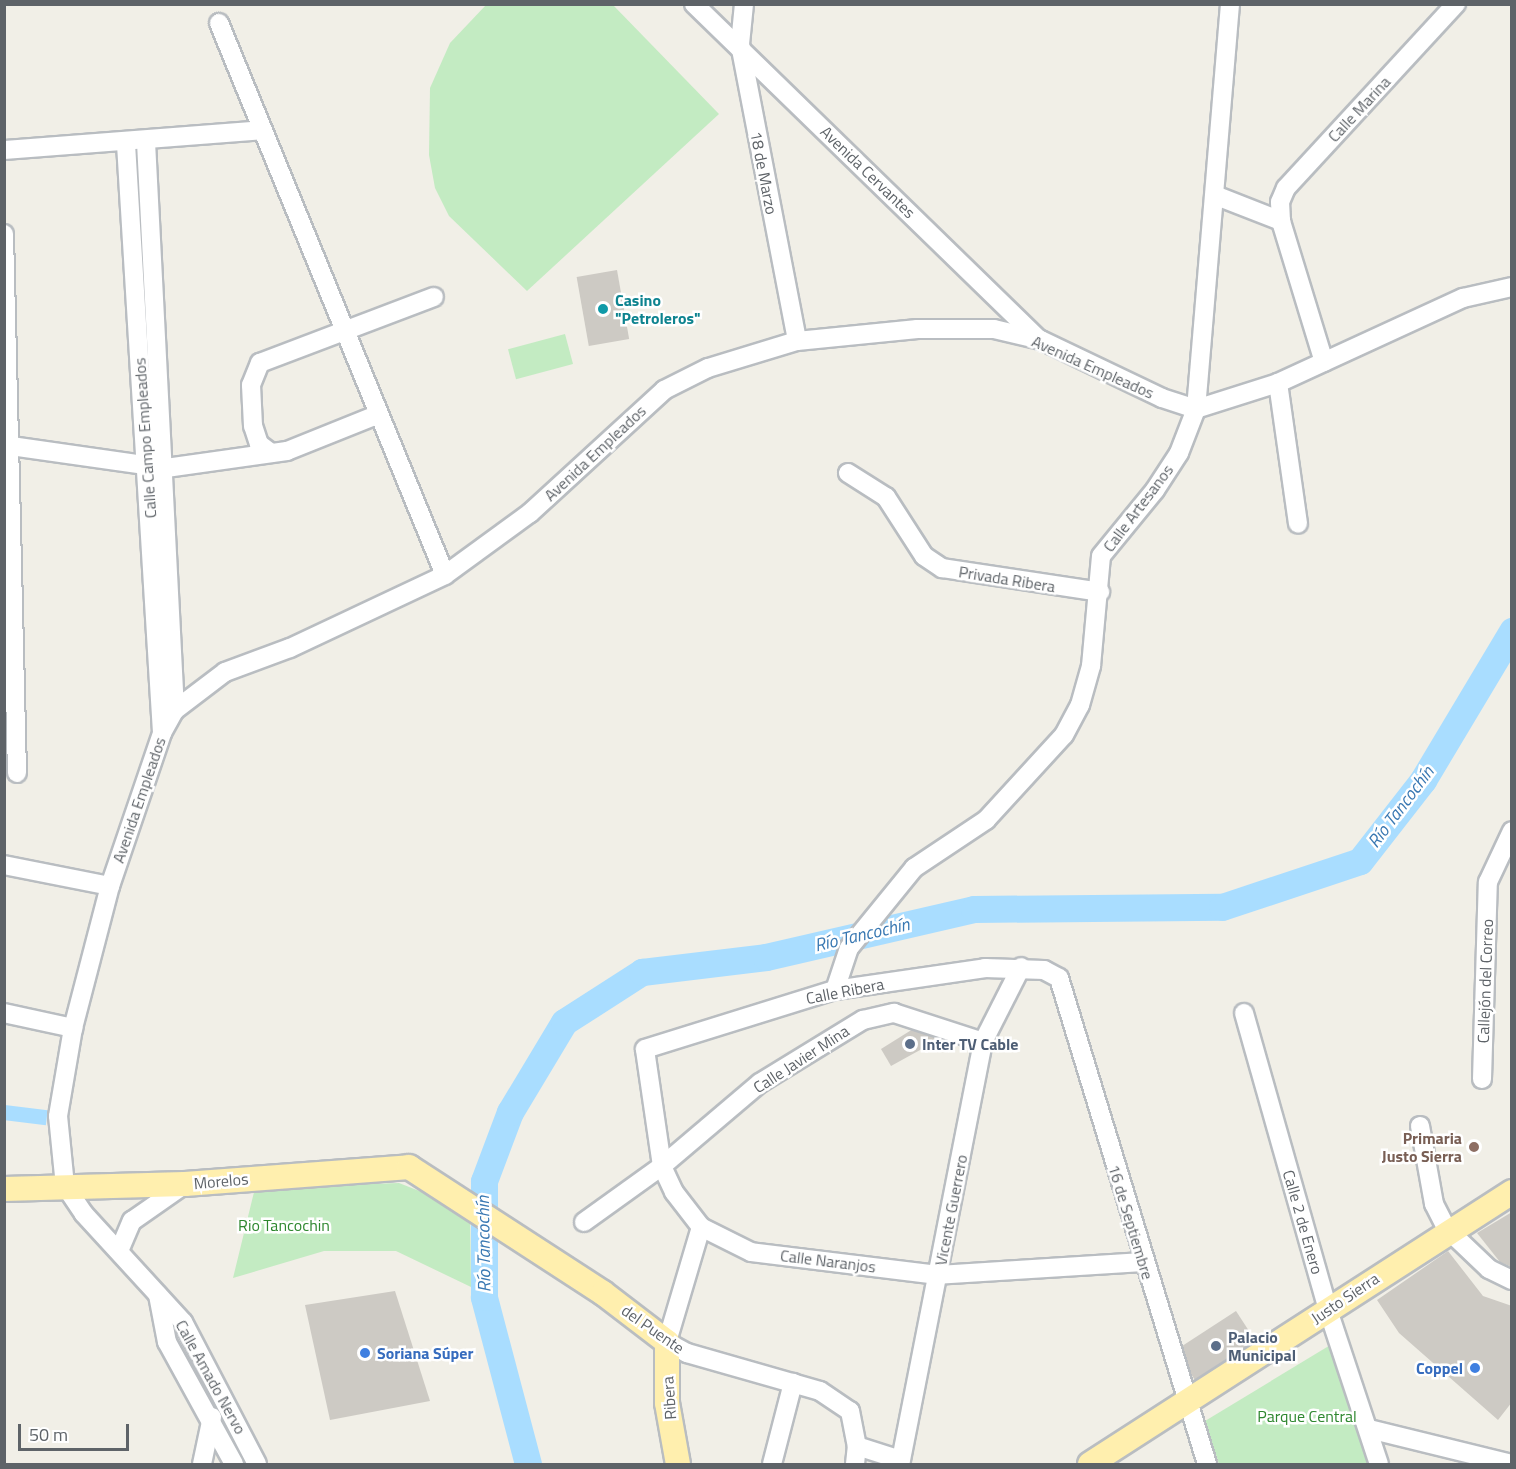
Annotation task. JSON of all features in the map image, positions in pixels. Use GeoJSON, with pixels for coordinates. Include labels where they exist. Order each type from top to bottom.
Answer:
{"type":"FeatureCollection","features":[{"type":"Feature","properties":{"kind":"main road","name":"Morelos"},"geometry":{"type":"LineString","coordinates":[[4,1189],[185,1184],[409,1167],[435,1180]]}},
{"type":"Feature","properties":{"kind":"main road","name":"del Puente"},"geometry":{"type":"LineString","coordinates":[[435,1180],[603,1293],[667,1342]]}},
{"type":"Feature","properties":{"kind":"main road","name":"Justo Sierra"},"geometry":{"type":"LineString","coordinates":[[1090,1464],[1188,1403],[1447,1229],[1512,1192]]}},
{"type":"Feature","properties":{"kind":"main road","name":"Ribera"},"geometry":{"type":"LineString","coordinates":[[667,1342],[667,1403],[678,1464]]}},
{"type":"Feature","properties":{"kind":"street","name":"Avenida Cervantes"},"geometry":{"type":"LineString","coordinates":[[694,4],[740,44],[1041,340]]}},
{"type":"Feature","properties":{"kind":"street","name":"18 de Marzo"},"geometry":{"type":"LineString","coordinates":[[744,4],[740,44],[797,341]]}},
{"type":"Feature","properties":{"kind":"street","name":"Calle Artesanos"},"geometry":{"type":"LineString","coordinates":[[836,990],[849,948],[914,868],[986,820],[1064,735],[1080,705],[1091,666],[1100,591],[1101,556],[1155,490],[1179,453],[1196,409],[1217,196],[1230,4]]}},
{"type":"Feature","properties":{"kind":"street","name":"Calle Marina"},"geometry":{"type":"LineString","coordinates":[[1324,362],[1281,221],[1286,188],[1456,4]]}},
{"type":"Feature","properties":{"kind":"street"},"geometry":{"type":"LineString","coordinates":[[219,23],[377,415],[445,575]]}},
{"type":"Feature","properties":{"kind":"street"},"geometry":{"type":"LineString","coordinates":[[4,150],[126,144],[262,130]]}},
{"type":"Feature","properties":{"kind":"street","name":"Calle Campo Empleados"},"geometry":{"type":"LineString","coordinates":[[146,142],[166,468],[175,710]]}},
{"type":"Feature","properties":{"kind":"street","name":"Calle Campo Empleados"},"geometry":{"type":"LineString","coordinates":[[126,144],[162,733]]}},
{"type":"Feature","properties":{"kind":"street"},"geometry":{"type":"LineString","coordinates":[[1217,196],[1281,221]]}},
{"type":"Feature","properties":{"kind":"street"},"geometry":{"type":"LineString","coordinates":[[4,234],[18,774]]}},
{"type":"Feature","properties":{"kind":"street"},"geometry":{"type":"LineString","coordinates":[[1196,409],[1278,383],[1463,298],[1512,287]]}},
{"type":"Feature","properties":{"kind":"street"},"geometry":{"type":"LineString","coordinates":[[271,453],[260,444],[253,426],[254,371],[275,354],[345,334],[434,297]]}},
{"type":"Feature","properties":{"kind":"street","name":"Avenida Empleados"},"geometry":{"type":"LineString","coordinates":[[65,1186],[58,1116],[73,1028],[110,886],[162,733],[175,710],[225,672],[300,644],[445,575],[530,513],[664,390],[708,368],[797,341],[917,329],[994,329],[1041,340],[1162,398],[1196,409]]}},
{"type":"Feature","properties":{"kind":"street"},"geometry":{"type":"LineString","coordinates":[[1278,383],[1298,524]]}},
{"type":"Feature","properties":{"kind":"street"},"geometry":{"type":"LineString","coordinates":[[9,445],[166,468],[271,453],[377,415]]}},
{"type":"Feature","properties":{"kind":"street","name":"Privada Ribera"},"geometry":{"type":"LineString","coordinates":[[848,473],[886,497],[924,556],[942,568],[1100,591]]}},
{"type":"Feature","properties":{"kind":"street","name":"Callejón del Correo"},"geometry":{"type":"LineString","coordinates":[[1482,1079],[1488,882],[1512,831]]}},
{"type":"Feature","properties":{"kind":"street"},"geometry":{"type":"LineString","coordinates":[[4,865],[110,886]]}},
{"type":"Feature","properties":{"kind":"street","name":"Calle Ribera"},"geometry":{"type":"LineString","coordinates":[[662,1166],[644,1058],[648,1044],[836,990],[1021,967],[1059,978]]}},
{"type":"Feature","properties":{"kind":"street","name":"Vicente Guerrero"},"geometry":{"type":"LineString","coordinates":[[902,1460],[984,1041],[1021,967]]}},
{"type":"Feature","properties":{"kind":"street","name":"16 de Septiembre"},"geometry":{"type":"LineString","coordinates":[[1059,978],[1143,1262],[1207,1464]]}},
{"type":"Feature","properties":{"kind":"street","name":"Calle 2 de Enero"},"geometry":{"type":"LineString","coordinates":[[1244,1012],[1328,1310],[1379,1464]]}},
{"type":"Feature","properties":{"kind":"street"},"geometry":{"type":"LineString","coordinates":[[4,1013],[73,1028]]}},
{"type":"Feature","properties":{"kind":"street","name":"Calle Javier Mina"},"geometry":{"type":"LineString","coordinates":[[584,1222],[662,1166],[760,1083],[863,1020],[894,1013],[984,1041]]}},
{"type":"Feature","properties":{"kind":"street"},"geometry":{"type":"LineString","coordinates":[[1420,1126],[1434,1204],[1447,1229],[1489,1269],[1512,1280]]}},
{"type":"Feature","properties":{"kind":"street"},"geometry":{"type":"LineString","coordinates":[[662,1166],[701,1227]]}},
{"type":"Feature","properties":{"kind":"street"},"geometry":{"type":"LineString","coordinates":[[119,1251],[132,1221],[185,1184]]}},
{"type":"Feature","properties":{"kind":"street","name":"Calle Amado Nervo"},"geometry":{"type":"LineString","coordinates":[[65,1186],[119,1251],[183,1322],[257,1464]]}},
{"type":"Feature","properties":{"kind":"street","name":"Calle Naranjos"},"geometry":{"type":"LineString","coordinates":[[701,1227],[751,1252],[938,1275],[1143,1262]]}},
{"type":"Feature","properties":{"kind":"street","name":"Ribera"},"geometry":{"type":"LineString","coordinates":[[667,1342],[701,1227]]}},
{"type":"Feature","properties":{"kind":"street","name":"Calle Amado Nervo"},"geometry":{"type":"LineString","coordinates":[[158,1295],[167,1342],[234,1464]]}},
{"type":"Feature","properties":{"kind":"street","name":"del Puente"},"geometry":{"type":"LineString","coordinates":[[667,1342],[687,1353],[820,1391],[850,1410],[856,1455],[902,1460]]}},
{"type":"Feature","properties":{"kind":"street"},"geometry":{"type":"LineString","coordinates":[[772,1464],[794,1383]]}},
{"type":"Feature","properties":{"kind":"street"},"geometry":{"type":"LineString","coordinates":[[209,1418],[230,1410]]}},
{"type":"Feature","properties":{"kind":"street","name":"Calle Amado Nervo"},"geometry":{"type":"LineString","coordinates":[[202,1464],[209,1418]]}},
{"type":"Feature","properties":{"kind":"street"},"geometry":{"type":"LineString","coordinates":[[1369,1429],[1512,1464]]}},
{"type":"Feature","properties":{"kind":"green space"},"geometry":{"type":"Polygon","coordinates":[[[486,5],[613,5],[719,114],[527,291],[449,216],[435,188],[429,155],[430,88],[450,43],[486,5]]]}},
{"type":"Feature","properties":{"kind":"green space"},"geometry":{"type":"Polygon","coordinates":[[[565,334],[573,364],[516,379],[508,349],[565,334]]]}},
{"type":"Feature","properties":{"kind":"green space","name":"Rio Tancochin"},"geometry":{"type":"Polygon","coordinates":[[[399,1183],[470,1211],[471,1287],[396,1251],[324,1251],[233,1278],[255,1188],[399,1183]]]}},
{"type":"Feature","properties":{"kind":"green space","name":"Parque Central"},"geometry":{"type":"Polygon","coordinates":[[[1332,1344],[1374,1464],[1219,1464],[1205,1421],[1332,1344]]]}},
{"type":"Feature","properties":{"kind":"water"},"geometry":{"type":"Polygon","coordinates":[[[5,1105],[48,1110],[46,1125],[4,1120],[5,1105]]]}},
{"type":"Feature","properties":{"kind":"building","name":"Casino \"Petroleros\""},"geometry":{"type":"Polygon","coordinates":[[[617,270],[629,339],[589,346],[577,277],[617,270]]]}},
{"type":"Feature","properties":{"kind":"building","name":"Inter TV Cable"},"geometry":{"type":"Polygon","coordinates":[[[913,1029],[940,1039],[891,1066],[881,1049],[913,1029]]]}},
{"type":"Feature","properties":{"kind":"building"},"geometry":{"type":"Polygon","coordinates":[[[1512,1212],[1512,1267],[1500,1262],[1477,1233],[1512,1212]]]}},
{"type":"Feature","properties":{"kind":"building","name":"Coppel"},"geometry":{"type":"Polygon","coordinates":[[[1448,1251],[1483,1296],[1512,1306],[1512,1402],[1498,1420],[1399,1333],[1377,1300],[1448,1251]]]}},
{"type":"Feature","properties":{"kind":"building","name":"Soriana Súper"},"geometry":{"type":"Polygon","coordinates":[[[395,1291],[430,1401],[330,1420],[305,1305],[395,1291]]]}},
{"type":"Feature","properties":{"kind":"building","name":"Palacio Municipal"},"geometry":{"type":"Polygon","coordinates":[[[1236,1311],[1256,1342],[1196,1381],[1176,1350],[1236,1311]]]}},
{"type":"Feature","properties":{"kind":"waterway","name":"Río Tancochín"},"geometry":{"type":"LineString","coordinates":[[528,1464],[484,1297],[484,1181],[510,1112],[564,1022],[642,972],[766,957],[974,909],[1222,907],[1360,861],[1423,780],[1512,631]]}},
{"type":"Feature","properties":{"kind":"place","name":"Casino \"Petroleros\""},"geometry":{"type":"Point","coordinates":[603,309]}},
{"type":"Feature","properties":{"kind":"place","name":"Inter TV Cable"},"geometry":{"type":"Point","coordinates":[910,1044]}},
{"type":"Feature","properties":{"kind":"place","name":"Primaria Justo Sierra"},"geometry":{"type":"Point","coordinates":[1474,1147]}},
{"type":"Feature","properties":{"kind":"place","name":"Palacio Municipal"},"geometry":{"type":"Point","coordinates":[1216,1346]}},
{"type":"Feature","properties":{"kind":"place","name":"Soriana Súper"},"geometry":{"type":"Point","coordinates":[365,1353]}},
{"type":"Feature","properties":{"kind":"place","name":"Coppel"},"geometry":{"type":"Point","coordinates":[1475,1368]}}]}
